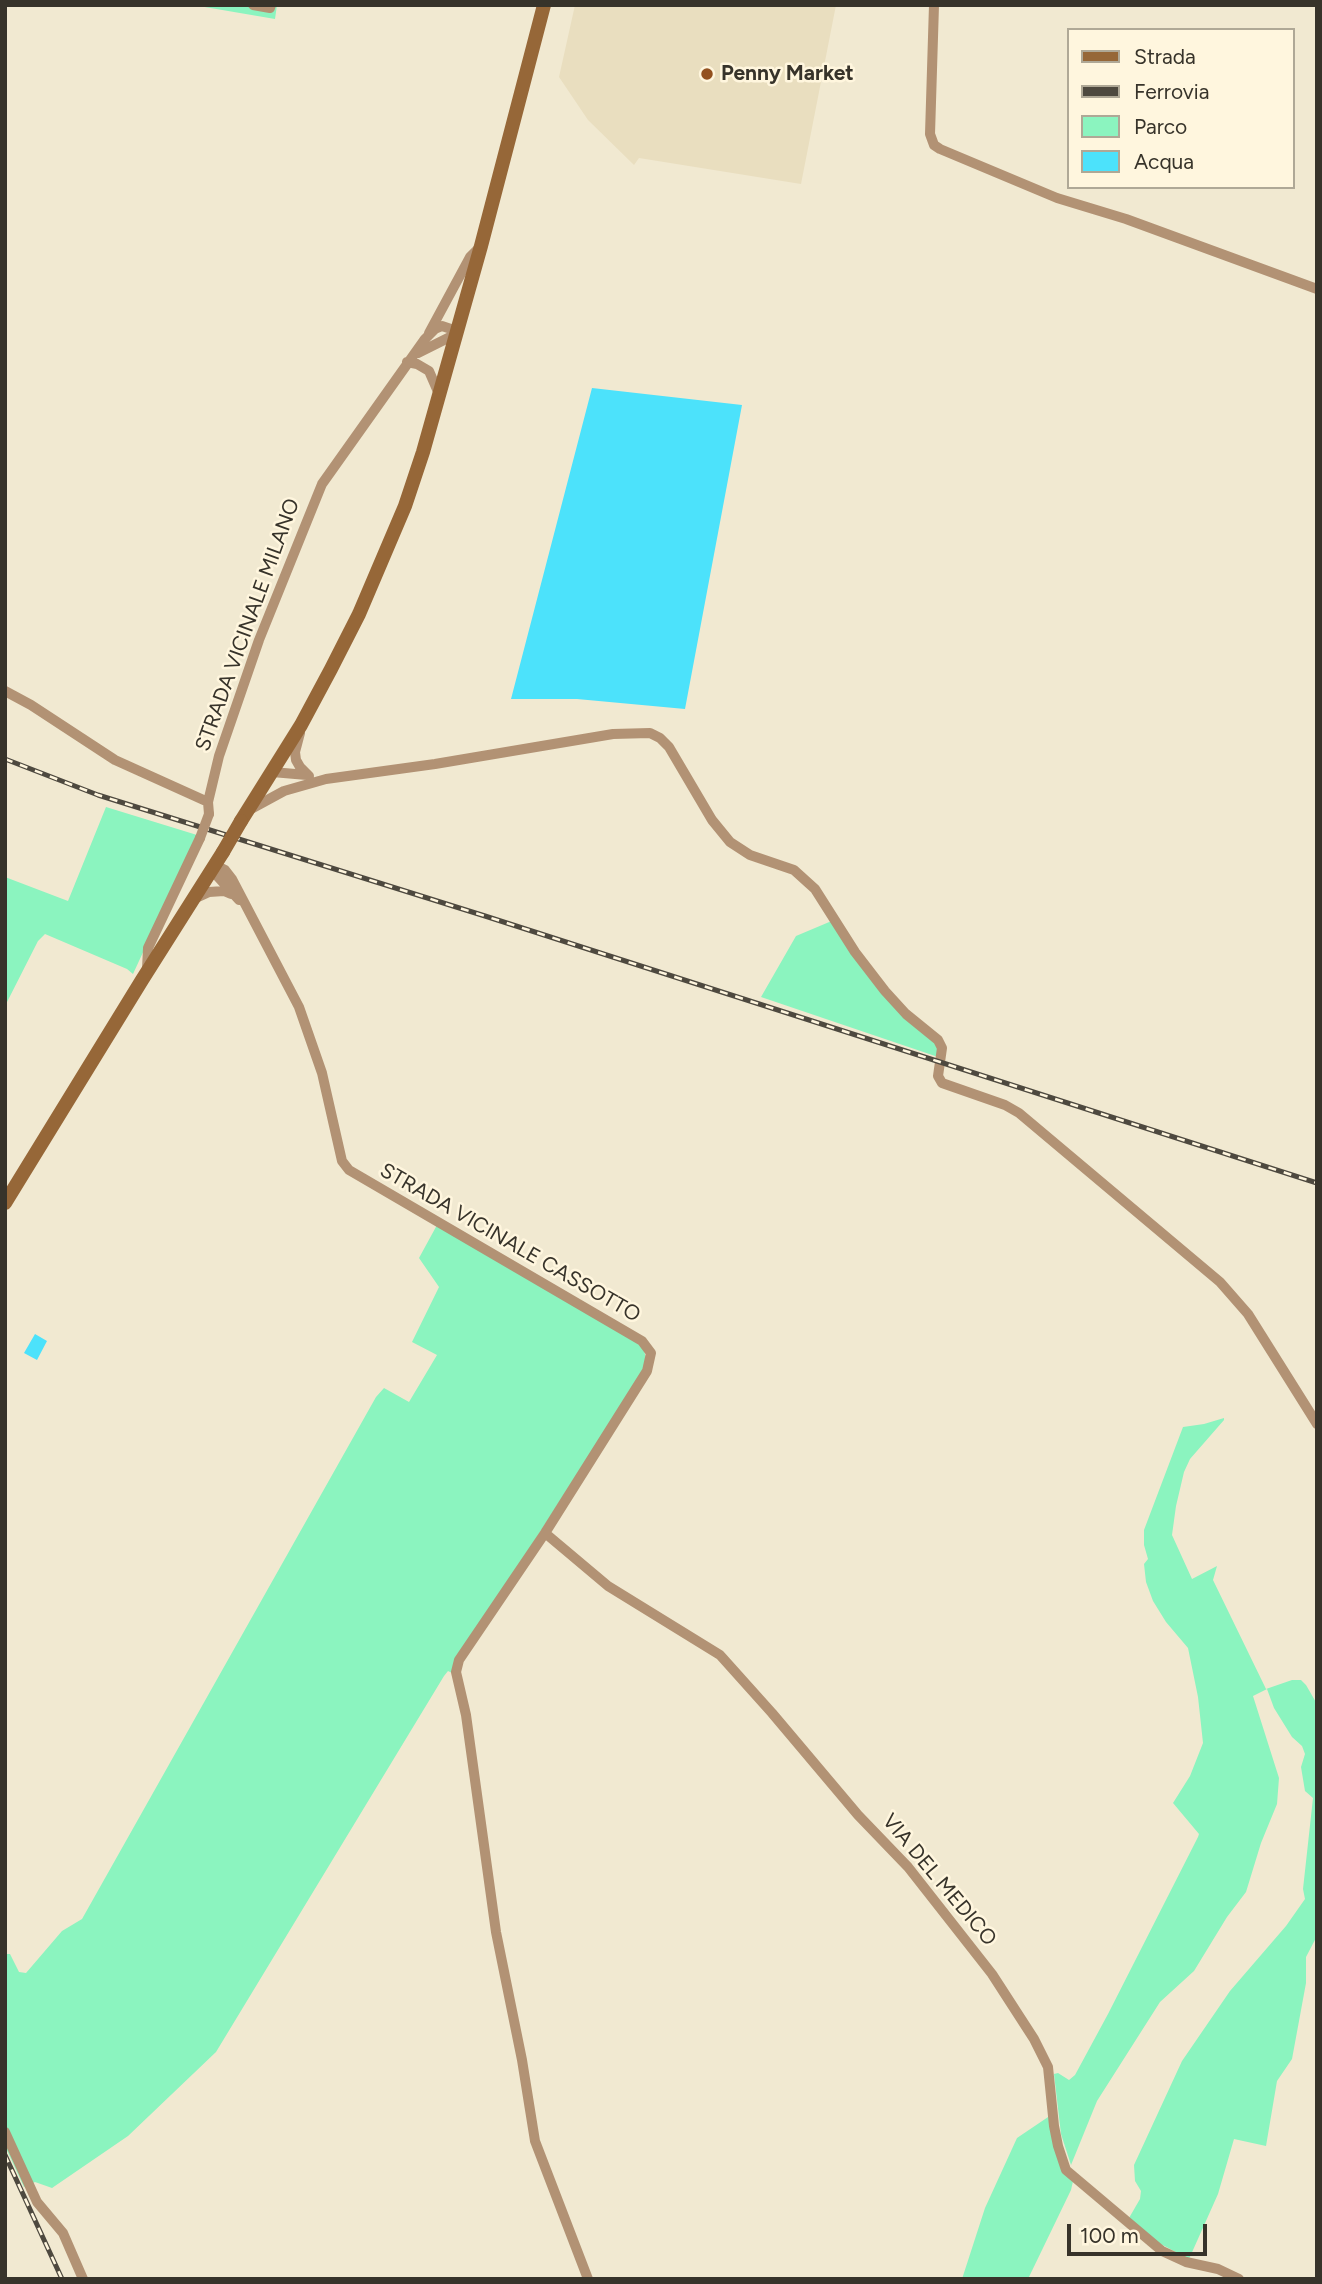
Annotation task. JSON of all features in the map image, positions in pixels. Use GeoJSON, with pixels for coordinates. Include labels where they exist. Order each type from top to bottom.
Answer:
{"type":"FeatureCollection","features":[{"type":"Feature","properties":{"kind":"main road"},"geometry":{"type":"LineString","coordinates":[[5,1203],[272,772],[359,614],[405,506],[481,246],[544,5]]}},
{"type":"Feature","properties":{"kind":"street"},"geometry":{"type":"LineString","coordinates":[[253,5],[270,8],[271,5]]}},
{"type":"Feature","properties":{"kind":"street"},"geometry":{"type":"LineString","coordinates":[[934,5],[930,134],[931,140],[940,149],[1057,198],[1126,219],[1317,289]]}},
{"type":"Feature","properties":{"kind":"street","name":"STRADA VICINALE MILANO"},"geometry":{"type":"LineString","coordinates":[[147,971],[148,947],[209,814],[208,802],[219,756],[258,640],[314,501],[332,469],[425,339],[470,257],[481,246]]}},
{"type":"Feature","properties":{"kind":"street"},"geometry":{"type":"LineString","coordinates":[[425,339],[442,326],[456,333]]}},
{"type":"Feature","properties":{"kind":"street"},"geometry":{"type":"LineString","coordinates":[[407,362],[421,351],[456,333]]}},
{"type":"Feature","properties":{"kind":"street"},"geometry":{"type":"LineString","coordinates":[[407,362],[429,371],[439,394]]}},
{"type":"Feature","properties":{"kind":"street"},"geometry":{"type":"LineString","coordinates":[[5,691],[40,710],[107,756],[208,802]]}},
{"type":"Feature","properties":{"kind":"street"},"geometry":{"type":"LineString","coordinates":[[304,718],[295,751],[296,760],[309,776]]}},
{"type":"Feature","properties":{"kind":"street"},"geometry":{"type":"LineString","coordinates":[[245,816],[302,785],[326,779],[613,734],[642,733],[660,738],[669,747],[712,820],[730,842],[741,851],[794,870],[815,889],[855,952],[885,991],[906,1014],[938,1040],[942,1048],[938,1076],[942,1083],[1005,1105],[1018,1113],[1220,1282],[1248,1314],[1317,1424]]}},
{"type":"Feature","properties":{"kind":"street"},"geometry":{"type":"LineString","coordinates":[[272,772],[326,779]]}},
{"type":"Feature","properties":{"kind":"street"},"geometry":{"type":"LineString","coordinates":[[272,772],[282,784],[302,785]]}},
{"type":"Feature","properties":{"kind":"street"},"geometry":{"type":"LineString","coordinates":[[219,859],[218,877],[244,905]]}},
{"type":"Feature","properties":{"kind":"street"},"geometry":{"type":"LineString","coordinates":[[219,859],[244,905]]}},
{"type":"Feature","properties":{"kind":"street"},"geometry":{"type":"LineString","coordinates":[[192,900],[215,891],[223,891],[236,897]]}},
{"type":"Feature","properties":{"kind":"street","name":"STRADA VICINALE CASSOTTO"},"geometry":{"type":"LineString","coordinates":[[244,905],[299,1007],[322,1073],[342,1161],[349,1170],[642,1341],[652,1357],[647,1371],[545,1533],[456,1665],[484,1831],[496,1931],[535,2141],[588,2279]]}},
{"type":"Feature","properties":{"kind":"street","name":"VIA DEL MEDICO"},"geometry":{"type":"LineString","coordinates":[[545,1533],[625,1598],[720,1656],[858,1815],[908,1867],[992,1974],[1034,2039],[1048,2067],[1054,2126],[1066,2170],[1162,2251],[1186,2262],[1218,2269],[1239,2279]]}},
{"type":"Feature","properties":{"kind":"street"},"geometry":{"type":"LineString","coordinates":[[5,2132],[37,2202],[63,2233],[83,2279]]}},
{"type":"Feature","properties":{"kind":"shaded area"},"geometry":{"type":"Polygon","coordinates":[[[575,5],[836,5],[801,184],[639,158],[634,165],[588,120],[559,77],[575,5]]]}},
{"type":"Feature","properties":{"kind":"green space"},"geometry":{"type":"Polygon","coordinates":[[[193,5],[277,5],[275,19],[193,5]]]}},
{"type":"Feature","properties":{"kind":"green space"},"geometry":{"type":"Polygon","coordinates":[[[106,807],[197,835],[133,974],[45,934],[38,941],[5,1006],[5,877],[68,901],[106,807]]]}},
{"type":"Feature","properties":{"kind":"green space"},"geometry":{"type":"Polygon","coordinates":[[[834,920],[859,959],[937,1042],[941,1058],[761,997],[796,936],[834,920]]]}},
{"type":"Feature","properties":{"kind":"green space"},"geometry":{"type":"Polygon","coordinates":[[[437,1225],[643,1345],[647,1364],[472,1639],[456,1675],[448,1671],[444,1676],[216,2052],[128,2136],[52,2188],[35,2182],[24,2187],[5,2146],[5,1954],[10,1954],[19,1972],[26,1973],[62,1931],[82,1919],[376,1397],[384,1388],[409,1402],[437,1355],[412,1342],[439,1287],[419,1258],[437,1225]]]}},
{"type":"Feature","properties":{"kind":"green space"},"geometry":{"type":"Polygon","coordinates":[[[1224,1418],[1190,1459],[1184,1472],[1172,1535],[1192,1579],[1217,1566],[1213,1580],[1266,1689],[1292,1680],[1301,1680],[1317,1704],[1317,1936],[1306,1957],[1306,1983],[1292,2059],[1277,2081],[1266,2146],[1234,2139],[1218,2194],[1189,2259],[1153,2240],[1129,2218],[1140,2199],[1141,2191],[1135,2181],[1134,2165],[1182,2061],[1230,1991],[1286,1926],[1305,1899],[1303,1889],[1313,1798],[1305,1791],[1301,1767],[1305,1754],[1302,1746],[1292,1737],[1274,1708],[1267,1689],[1253,1696],[1279,1778],[1277,1804],[1261,1843],[1246,1892],[1227,1917],[1194,1971],[1160,2002],[1097,2101],[1071,2165],[1061,2134],[1054,2074],[1058,2073],[1069,2080],[1075,2075],[1199,1834],[1173,1803],[1190,1776],[1203,1743],[1198,1697],[1188,1648],[1166,1622],[1153,1601],[1146,1582],[1144,1564],[1148,1559],[1144,1530],[1183,1427],[1224,1418]]]}},
{"type":"Feature","properties":{"kind":"green space"},"geometry":{"type":"Polygon","coordinates":[[[1054,2113],[1057,2135],[1074,2177],[1071,2190],[1028,2279],[962,2279],[985,2208],[1017,2138],[1054,2113]]]}},
{"type":"Feature","properties":{"kind":"water"},"geometry":{"type":"Polygon","coordinates":[[[592,388],[742,405],[685,709],[577,699],[511,699],[592,388]]]}},
{"type":"Feature","properties":{"kind":"water"},"geometry":{"type":"Polygon","coordinates":[[[35,1334],[47,1341],[37,1360],[24,1353],[35,1334]]]}},
{"type":"Feature","properties":{"kind":"railway"},"geometry":{"type":"LineString","coordinates":[[5,759],[98,795],[1317,1183]]}},
{"type":"Feature","properties":{"kind":"railway"},"geometry":{"type":"LineString","coordinates":[[5,2155],[62,2279]]}},
{"type":"Feature","properties":{"kind":"place","name":"Penny Market"},"geometry":{"type":"Point","coordinates":[707,74]}}]}
